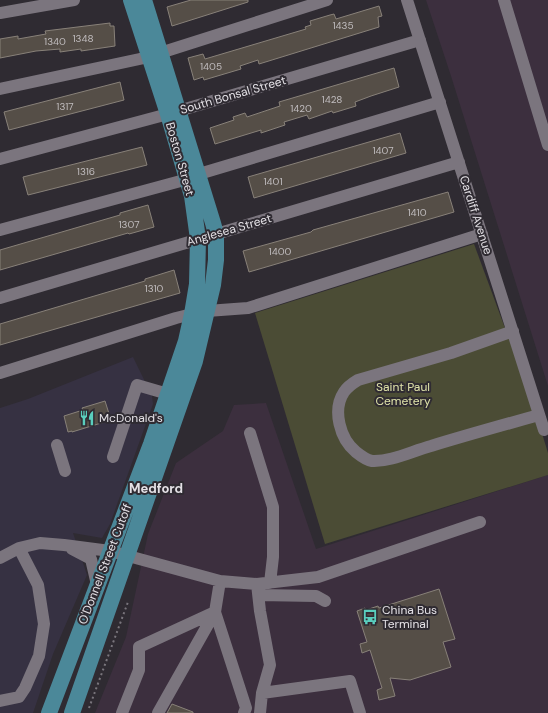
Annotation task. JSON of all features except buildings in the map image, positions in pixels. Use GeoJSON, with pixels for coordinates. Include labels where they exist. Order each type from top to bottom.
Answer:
{"type":"FeatureCollection","features":[{"type":"Feature","properties":{"kind":"main road","name":"Boston Street"},"geometry":{"type":"LineString","coordinates":[[131,0],[155,55]]}},
{"type":"Feature","properties":{"kind":"main road","name":"Boston Street"},"geometry":{"type":"LineString","coordinates":[[144,0],[155,55],[193,177],[216,234],[216,260],[213,285],[199,317]]}},
{"type":"Feature","properties":{"kind":"main road","name":"Boston Street"},"geometry":{"type":"LineString","coordinates":[[193,177],[198,239],[197,284],[199,317]]}},
{"type":"Feature","properties":{"kind":"main road","name":"O'Donnell Street Cutoff"},"geometry":{"type":"LineString","coordinates":[[49,713],[151,444],[186,340],[199,317]]}},
{"type":"Feature","properties":{"kind":"main road","name":"O'Donnell Street Cutoff"},"geometry":{"type":"LineString","coordinates":[[72,713],[195,361],[199,317]]}},
{"type":"Feature","properties":{"kind":"street"},"geometry":{"type":"LineString","coordinates":[[0,13],[74,0]]}},
{"type":"Feature","properties":{"kind":"street"},"geometry":{"type":"LineString","coordinates":[[0,89],[155,55],[327,0]]}},
{"type":"Feature","properties":{"kind":"street","name":"Cardiff Avenue"},"geometry":{"type":"LineString","coordinates":[[407,0],[544,430]]}},
{"type":"Feature","properties":{"kind":"street"},"geometry":{"type":"LineString","coordinates":[[504,0],[548,145]]}},
{"type":"Feature","properties":{"kind":"street","name":"South Bonsal Street"},"geometry":{"type":"LineString","coordinates":[[0,159],[173,113],[420,40]]}},
{"type":"Feature","properties":{"kind":"street"},"geometry":{"type":"LineString","coordinates":[[0,230],[193,177],[440,102]]}},
{"type":"Feature","properties":{"kind":"street","name":"Anglesea Street"},"geometry":{"type":"LineString","coordinates":[[0,298],[459,162]]}},
{"type":"Feature","properties":{"kind":"street"},"geometry":{"type":"LineString","coordinates":[[0,373],[176,318],[199,317],[248,308],[482,234]]}},
{"type":"Feature","properties":{"kind":"street"},"geometry":{"type":"LineString","coordinates":[[513,331],[451,353],[358,380],[345,390],[341,398],[338,421],[342,433],[350,447],[370,461],[383,461],[432,445],[540,415]]}},
{"type":"Feature","properties":{"kind":"street"},"geometry":{"type":"LineString","coordinates":[[113,457],[137,385],[168,394]]}},
{"type":"Feature","properties":{"kind":"street"},"geometry":{"type":"LineString","coordinates":[[250,433],[272,507],[273,557],[270,583]]}},
{"type":"Feature","properties":{"kind":"street"},"geometry":{"type":"LineString","coordinates":[[57,445],[65,471]]}},
{"type":"Feature","properties":{"kind":"street"},"geometry":{"type":"LineString","coordinates":[[258,590],[270,583],[318,577],[480,522]]}},
{"type":"Feature","properties":{"kind":"street"},"geometry":{"type":"LineString","coordinates":[[0,558],[19,548],[40,543],[110,551],[258,590],[316,596],[325,601],[318,577]]}},
{"type":"Feature","properties":{"kind":"street"},"geometry":{"type":"LineString","coordinates":[[64,545],[91,559],[97,585]]}},
{"type":"Feature","properties":{"kind":"street"},"geometry":{"type":"LineString","coordinates":[[0,701],[20,698],[39,656],[44,624],[38,586],[19,548]]}},
{"type":"Feature","properties":{"kind":"street"},"geometry":{"type":"LineString","coordinates":[[158,713],[215,612],[220,581]]}},
{"type":"Feature","properties":{"kind":"street"},"geometry":{"type":"LineString","coordinates":[[258,590],[270,665],[262,693],[260,713]]}},
{"type":"Feature","properties":{"kind":"street"},"geometry":{"type":"LineString","coordinates":[[122,713],[139,670],[139,647],[215,612]]}},
{"type":"Feature","properties":{"kind":"street"},"geometry":{"type":"LineString","coordinates":[[215,612],[246,708],[244,713]]}},
{"type":"Feature","properties":{"kind":"street"},"geometry":{"type":"LineString","coordinates":[[262,693],[350,680],[360,713]]}},
{"type":"Feature","properties":{"kind":"path"},"geometry":{"type":"LineString","coordinates":[[87,713],[128,602]]}},
{"type":"Feature","properties":{"kind":"shaded area"},"geometry":{"type":"Polygon","coordinates":[[[426,0],[548,0],[548,386],[451,76],[426,0]]]}},
{"type":"Feature","properties":{"kind":"shaded area"},"geometry":{"type":"Polygon","coordinates":[[[133,357],[152,396],[153,404],[110,524],[102,538],[73,533],[87,575],[53,654],[33,713],[0,713],[0,408],[28,399],[133,357]]]}},
{"type":"Feature","properties":{"kind":"shaded area"},"geometry":{"type":"Polygon","coordinates":[[[266,403],[316,549],[548,475],[548,713],[95,713],[126,637],[148,534],[176,463],[223,431],[234,405],[266,403]]]}},
{"type":"Feature","properties":{"kind":"green space","name":"Saint Paul Cemetery"},"geometry":{"type":"Polygon","coordinates":[[[474,244],[533,404],[548,453],[548,475],[325,544],[255,313],[474,244]]]}},
{"type":"Feature","properties":{"kind":"place","name":"McDonald's"},"geometry":{"type":"Point","coordinates":[87,418]}},
{"type":"Feature","properties":{"kind":"place","name":"China Bus Terminal"},"geometry":{"type":"Point","coordinates":[370,617]}},
{"type":"Feature","properties":{"kind":"district","name":"Medford"},"geometry":{"type":"Point","coordinates":[156,488]}}]}
